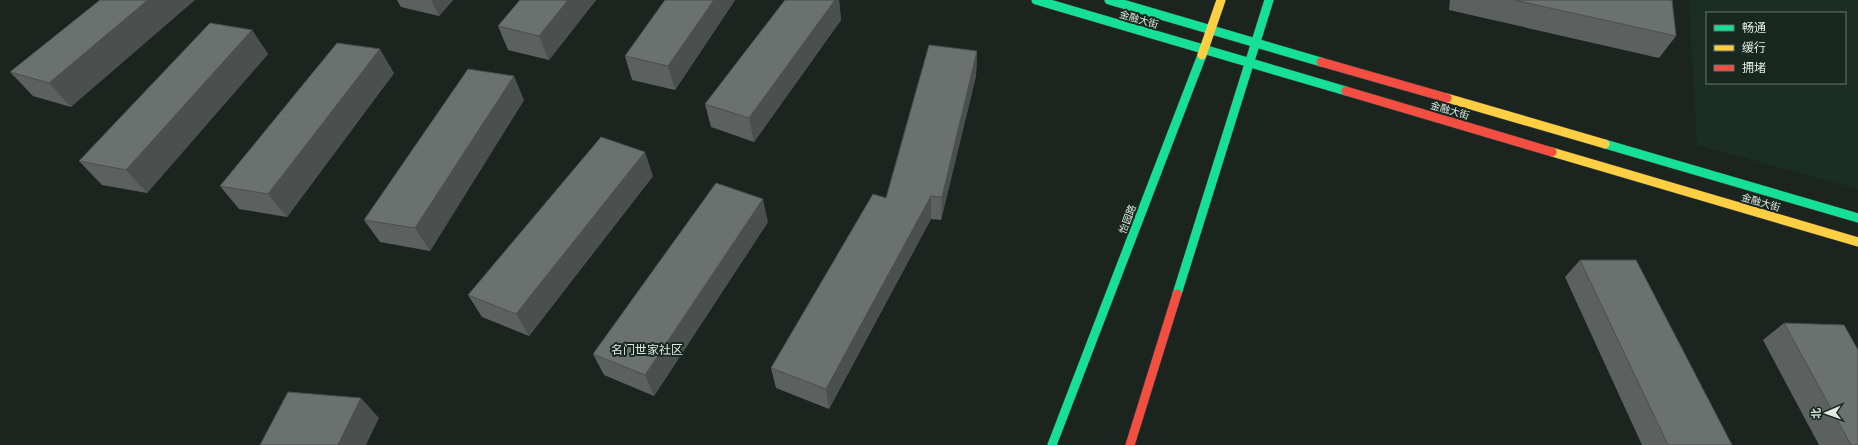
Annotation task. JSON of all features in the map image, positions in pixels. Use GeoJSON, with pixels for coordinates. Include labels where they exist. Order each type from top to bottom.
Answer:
{"type":"FeatureCollection","features":[{"type":"Feature","properties":{"kind":"street","name":"金融大街"},"geometry":{"type":"LineString","coordinates":[[1036,0],[1858,242]]}},
{"type":"Feature","properties":{"kind":"street","name":"金融大街"},"geometry":{"type":"LineString","coordinates":[[1109,0],[1858,218]]}},
{"type":"Feature","properties":{"kind":"street","name":"怡园路"},"geometry":{"type":"LineString","coordinates":[[1052,445],[1204,49],[1221,0]]}},
{"type":"Feature","properties":{"kind":"street"},"geometry":{"type":"LineString","coordinates":[[1130,445],[1269,0]]}},
{"type":"Feature","properties":{"kind":"shaded area"},"geometry":{"type":"Polygon","coordinates":[[[1689,0],[1858,0],[1858,189],[1697,145],[1689,0]]]}},
{"type":"Feature","properties":{"kind":"building"},"geometry":{"type":"Polygon","coordinates":[[[100,0],[148,0],[49,83],[10,72],[100,0]]]}},
{"type":"Feature","properties":{"kind":"building"},"geometry":{"type":"Polygon","coordinates":[[[520,0],[568,0],[539,36],[498,26],[520,0]]]}},
{"type":"Feature","properties":{"kind":"building"},"geometry":{"type":"Polygon","coordinates":[[[665,0],[714,0],[668,66],[625,56],[665,0]]]}},
{"type":"Feature","properties":{"kind":"building"},"geometry":{"type":"Polygon","coordinates":[[[785,0],[835,0],[749,118],[705,104],[785,0]]]}},
{"type":"Feature","properties":{"kind":"building"},"geometry":{"type":"Polygon","coordinates":[[[1514,0],[1672,0],[1676,36],[1514,0]]]}},
{"type":"Feature","properties":{"kind":"building"},"geometry":{"type":"Polygon","coordinates":[[[210,23],[252,30],[126,170],[79,161],[210,23]]]}},
{"type":"Feature","properties":{"kind":"building"},"geometry":{"type":"Polygon","coordinates":[[[337,43],[380,49],[268,194],[220,186],[337,43]]]}},
{"type":"Feature","properties":{"kind":"building"},"geometry":{"type":"Polygon","coordinates":[[[929,45],[977,51],[942,197],[931,196],[826,389],[771,368],[873,194],[886,198],[929,45]]]}},
{"type":"Feature","properties":{"kind":"building"},"geometry":{"type":"Polygon","coordinates":[[[468,69],[514,76],[415,228],[364,220],[468,69]]]}},
{"type":"Feature","properties":{"kind":"building"},"geometry":{"type":"Polygon","coordinates":[[[601,137],[645,152],[516,314],[468,295],[601,137]]]}},
{"type":"Feature","properties":{"kind":"building"},"geometry":{"type":"Polygon","coordinates":[[[716,183],[763,199],[645,375],[593,354],[716,183]]]}},
{"type":"Feature","properties":{"kind":"building"},"geometry":{"type":"Polygon","coordinates":[[[1580,260],[1636,260],[1732,445],[1668,445],[1580,260]]]}},
{"type":"Feature","properties":{"kind":"building"},"geometry":{"type":"Polygon","coordinates":[[[1784,323],[1844,325],[1858,350],[1858,445],[1851,445],[1784,323]]]}},
{"type":"Feature","properties":{"kind":"building"},"geometry":{"type":"Polygon","coordinates":[[[288,392],[361,398],[338,445],[260,445],[288,392]]]}},
{"type":"Feature","properties":{"kind":"traffic: fast"},"geometry":{"type":"LineString","coordinates":[[1036,0],[1346,91]]}},
{"type":"Feature","properties":{"kind":"traffic: fast"},"geometry":{"type":"LineString","coordinates":[[1109,0],[1321,62]]}},
{"type":"Feature","properties":{"kind":"traffic: fast"},"geometry":{"type":"LineString","coordinates":[[1177,294],[1269,0]]}},
{"type":"Feature","properties":{"kind":"traffic: fast"},"geometry":{"type":"LineString","coordinates":[[1052,445],[1202,55]]}},
{"type":"Feature","properties":{"kind":"traffic: fast"},"geometry":{"type":"LineString","coordinates":[[1605,144],[1858,218]]}},
{"type":"Feature","properties":{"kind":"traffic: slow"},"geometry":{"type":"LineString","coordinates":[[1202,55],[1221,0]]}},
{"type":"Feature","properties":{"kind":"traffic: slow"},"geometry":{"type":"LineString","coordinates":[[1447,98],[1605,144]]}},
{"type":"Feature","properties":{"kind":"traffic: slow"},"geometry":{"type":"LineString","coordinates":[[1552,152],[1858,242]]}},
{"type":"Feature","properties":{"kind":"traffic: jam"},"geometry":{"type":"LineString","coordinates":[[1321,62],[1447,98]]}},
{"type":"Feature","properties":{"kind":"traffic: jam"},"geometry":{"type":"LineString","coordinates":[[1346,91],[1552,152]]}},
{"type":"Feature","properties":{"kind":"traffic: jam"},"geometry":{"type":"LineString","coordinates":[[1130,445],[1177,294]]}},
{"type":"Feature","properties":{"kind":"district","name":"名门世家社区"},"geometry":{"type":"Point","coordinates":[647,350]}}]}
